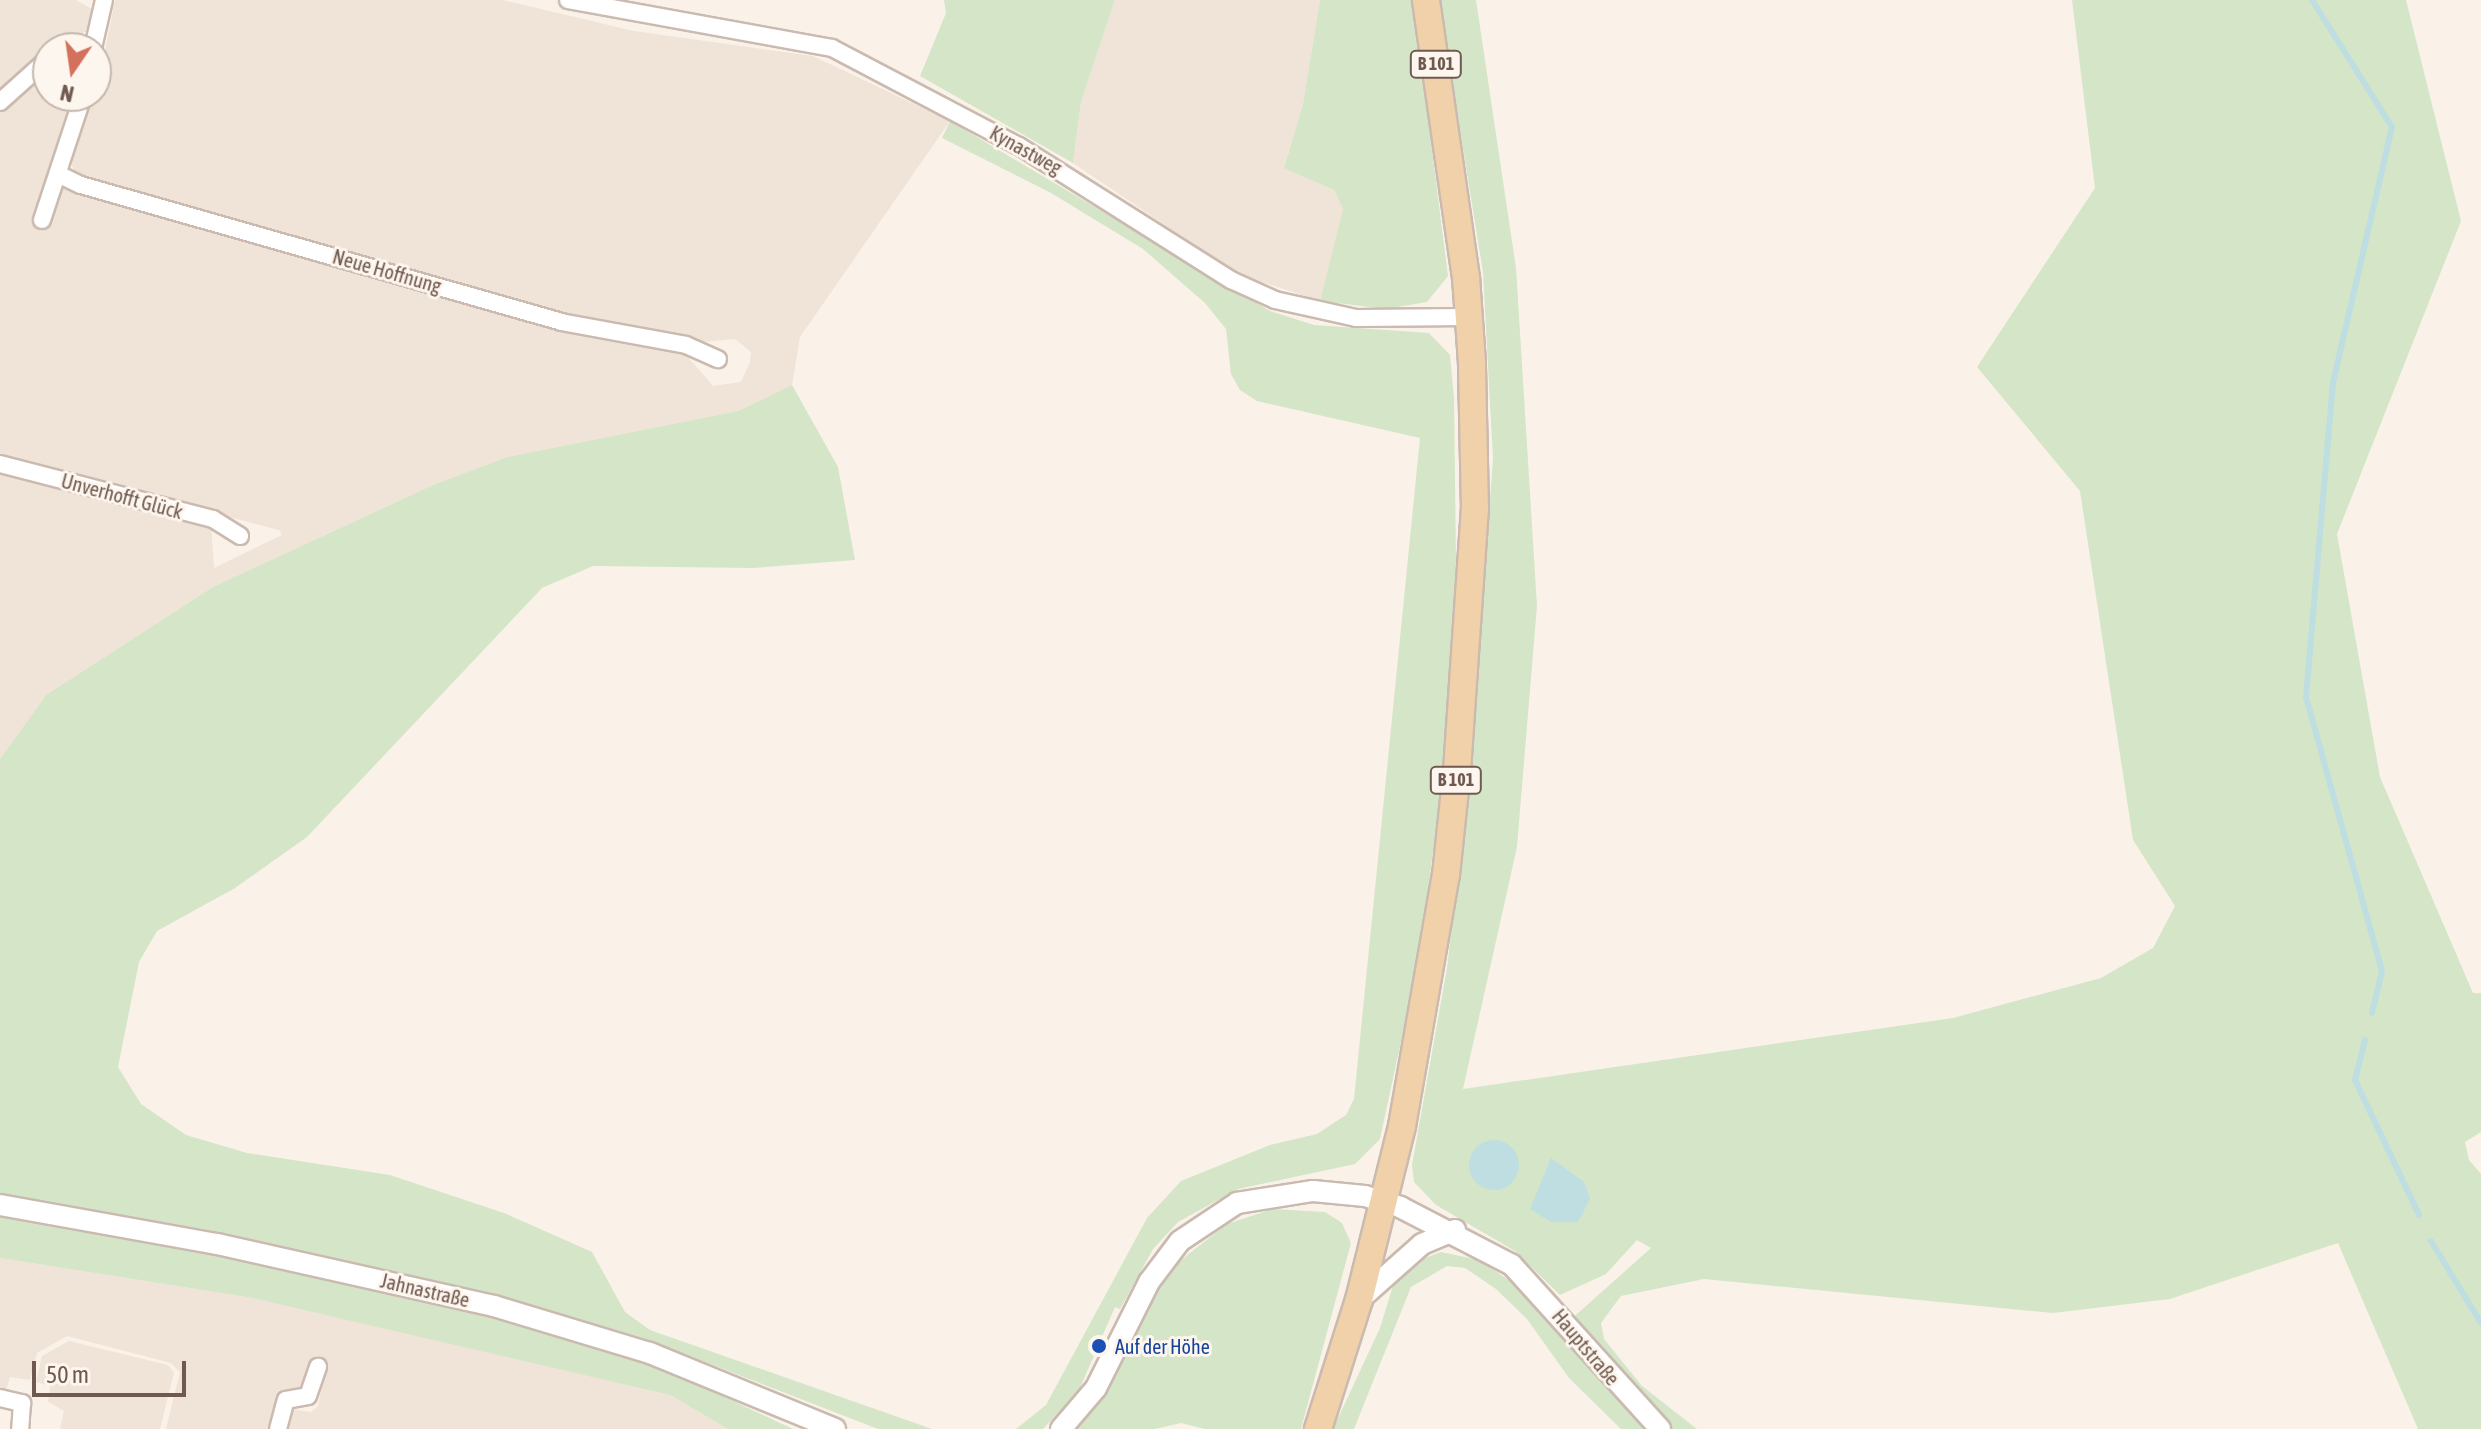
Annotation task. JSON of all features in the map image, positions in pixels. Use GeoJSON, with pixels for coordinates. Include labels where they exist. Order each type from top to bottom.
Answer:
{"type":"FeatureCollection","features":[{"type":"Feature","properties":{"kind":"main road","name":"B 101"},"geometry":{"type":"LineString","coordinates":[[1318,1429],[1359,1300],[1384,1201],[1429,975],[1457,771],[1475,510],[1469,317],[1426,0]]}},
{"type":"Feature","properties":{"kind":"street"},"geometry":{"type":"LineString","coordinates":[[97,32],[104,0]]}},
{"type":"Feature","properties":{"kind":"street","name":"Kynastweg"},"geometry":{"type":"LineString","coordinates":[[568,0],[832,48],[1019,146],[1231,280],[1275,300],[1356,318],[1469,317]]}},
{"type":"Feature","properties":{"kind":"street"},"geometry":{"type":"LineString","coordinates":[[0,102],[32,73]]}},
{"type":"Feature","properties":{"kind":"street"},"geometry":{"type":"LineString","coordinates":[[42,220],[78,112]]}},
{"type":"Feature","properties":{"kind":"street","name":"Neue Hoffnung"},"geometry":{"type":"LineString","coordinates":[[58,174],[81,185],[561,322],[686,345],[718,359]]}},
{"type":"Feature","properties":{"kind":"street","name":"Unverhofft Glück"},"geometry":{"type":"LineString","coordinates":[[0,464],[213,519],[240,536]]}},
{"type":"Feature","properties":{"kind":"street","name":"Hauptstraße"},"geometry":{"type":"LineString","coordinates":[[1061,1429],[1096,1388],[1135,1305],[1180,1241],[1237,1203],[1313,1191],[1384,1201],[1455,1230],[1512,1265],[1660,1429]]}},
{"type":"Feature","properties":{"kind":"street","name":"Jahnastraße"},"geometry":{"type":"LineString","coordinates":[[0,1205],[217,1244],[494,1306],[650,1353],[835,1429]]}},
{"type":"Feature","properties":{"kind":"street"},"geometry":{"type":"LineString","coordinates":[[1359,1300],[1422,1244],[1455,1230]]}},
{"type":"Feature","properties":{"kind":"street"},"geometry":{"type":"LineString","coordinates":[[278,1429],[286,1400],[308,1396],[318,1367]]}},
{"type":"Feature","properties":{"kind":"street"},"geometry":{"type":"LineString","coordinates":[[0,1398],[22,1403],[20,1429]]}},
{"type":"Feature","properties":{"kind":"shaded area"},"geometry":{"type":"Polygon","coordinates":[[[0,0],[76,0],[94,10],[90,30],[85,32],[32,32],[32,64],[0,95],[0,0]]]}},
{"type":"Feature","properties":{"kind":"shaded area"},"geometry":{"type":"Polygon","coordinates":[[[115,0],[503,0],[634,31],[813,56],[950,121],[800,337],[792,385],[738,411],[507,457],[433,485],[213,587],[46,695],[0,759],[0,470],[211,524],[214,568],[282,535],[279,530],[0,458],[0,109],[32,79],[32,112],[70,112],[35,221],[49,226],[62,186],[69,186],[681,349],[713,386],[741,382],[750,362],[751,352],[735,339],[692,343],[563,315],[77,177],[71,163],[87,112],[112,112],[112,32],[109,32],[115,0]]]}},
{"type":"Feature","properties":{"kind":"shaded area"},"geometry":{"type":"Polygon","coordinates":[[[1115,0],[1320,0],[1303,104],[1284,167],[1334,190],[1343,209],[1320,301],[1250,278],[1212,257],[1073,163],[1081,102],[1115,0]]]}},
{"type":"Feature","properties":{"kind":"shaded area"},"geometry":{"type":"Polygon","coordinates":[[[0,1258],[253,1298],[383,1326],[670,1395],[728,1429],[286,1429],[291,1409],[311,1412],[318,1406],[327,1362],[315,1358],[304,1389],[279,1390],[269,1429],[166,1429],[180,1372],[171,1363],[67,1336],[37,1353],[30,1380],[10,1377],[6,1391],[0,1390],[0,1258]]]}},
{"type":"Feature","properties":{"kind":"shaded area"},"geometry":{"type":"Polygon","coordinates":[[[69,1341],[168,1365],[174,1373],[160,1429],[60,1429],[64,1411],[48,1402],[50,1386],[36,1382],[42,1356],[69,1341]]]}},
{"type":"Feature","properties":{"kind":"green space"},"geometry":{"type":"Polygon","coordinates":[[[944,0],[1115,0],[1081,102],[1073,163],[920,76],[946,13],[944,0]]]}},
{"type":"Feature","properties":{"kind":"green space"},"geometry":{"type":"Polygon","coordinates":[[[1320,0],[1413,0],[1448,276],[1427,302],[1386,309],[1320,301],[1343,209],[1334,190],[1284,168],[1303,104],[1320,0]]]}},
{"type":"Feature","properties":{"kind":"green space"},"geometry":{"type":"Polygon","coordinates":[[[1439,0],[1476,0],[1516,268],[1537,606],[1517,847],[1463,1089],[1953,1018],[2101,978],[2153,948],[2175,906],[2133,840],[2080,491],[1977,367],[2095,188],[2072,0],[2406,0],[2461,221],[2337,534],[2380,777],[2473,993],[2481,993],[2481,1132],[2465,1142],[2469,1160],[2481,1174],[2481,1429],[2418,1429],[2338,1243],[2170,1299],[2053,1313],[1704,1279],[1621,1296],[1601,1323],[1604,1339],[1642,1386],[1697,1429],[1621,1429],[1569,1378],[1527,1319],[1496,1289],[1465,1268],[1447,1266],[1411,1287],[1354,1429],[1333,1429],[1380,1328],[1395,1279],[1409,1264],[1441,1252],[1479,1260],[1522,1289],[1559,1330],[1651,1248],[1637,1240],[1606,1274],[1560,1295],[1515,1251],[1436,1205],[1414,1182],[1412,1165],[1447,968],[1470,772],[1493,459],[1483,272],[1439,0]]]}},
{"type":"Feature","properties":{"kind":"green space"},"geometry":{"type":"Polygon","coordinates":[[[950,121],[1270,311],[1314,325],[1429,333],[1450,355],[1454,398],[1456,562],[1444,771],[1418,962],[1380,1139],[1355,1164],[1238,1189],[1178,1222],[1153,1249],[1120,1309],[1115,1307],[1079,1390],[1043,1429],[1016,1429],[1046,1405],[1147,1218],[1181,1181],[1270,1145],[1317,1134],[1346,1115],[1354,1099],[1420,438],[1257,401],[1240,390],[1231,374],[1226,329],[1205,303],[1143,249],[1051,193],[942,138],[950,121]]]}},
{"type":"Feature","properties":{"kind":"green space"},"geometry":{"type":"Polygon","coordinates":[[[792,385],[838,467],[855,560],[753,568],[593,566],[542,588],[307,837],[235,888],[157,931],[139,962],[118,1067],[141,1104],[186,1135],[247,1153],[390,1175],[504,1213],[592,1252],[625,1312],[650,1330],[932,1429],[878,1429],[643,1338],[498,1296],[219,1232],[0,1194],[0,759],[46,695],[213,587],[433,485],[507,457],[738,411],[792,385]]]}},
{"type":"Feature","properties":{"kind":"green space"},"geometry":{"type":"Polygon","coordinates":[[[1273,1209],[1325,1212],[1342,1223],[1351,1243],[1301,1429],[1205,1429],[1181,1423],[1155,1429],[1077,1429],[1113,1379],[1145,1310],[1172,1267],[1227,1224],[1273,1209]]]}},
{"type":"Feature","properties":{"kind":"green space"},"geometry":{"type":"Polygon","coordinates":[[[0,1215],[215,1254],[493,1317],[654,1364],[793,1429],[728,1429],[670,1395],[253,1298],[0,1258],[0,1215]]]}},
{"type":"Feature","properties":{"kind":"water"},"geometry":{"type":"Polygon","coordinates":[[[1494,1140],[1512,1147],[1519,1165],[1512,1183],[1494,1190],[1476,1183],[1469,1165],[1476,1147],[1494,1140]]]}},
{"type":"Feature","properties":{"kind":"water"},"geometry":{"type":"Polygon","coordinates":[[[1551,1158],[1584,1182],[1590,1199],[1578,1222],[1551,1222],[1530,1209],[1551,1158]]]}},
{"type":"Feature","properties":{"kind":"waterway"},"geometry":{"type":"LineString","coordinates":[[2312,0],[2392,127],[2333,382],[2306,697],[2382,971],[2372,1013]]}},
{"type":"Feature","properties":{"kind":"waterway"},"geometry":{"type":"LineString","coordinates":[[2365,1040],[2355,1080],[2419,1215]]}},
{"type":"Feature","properties":{"kind":"waterway"},"geometry":{"type":"LineString","coordinates":[[2431,1241],[2481,1323]]}},
{"type":"Feature","properties":{"kind":"place","name":"Auf der Höhe"},"geometry":{"type":"Point","coordinates":[1099,1346]}}]}
